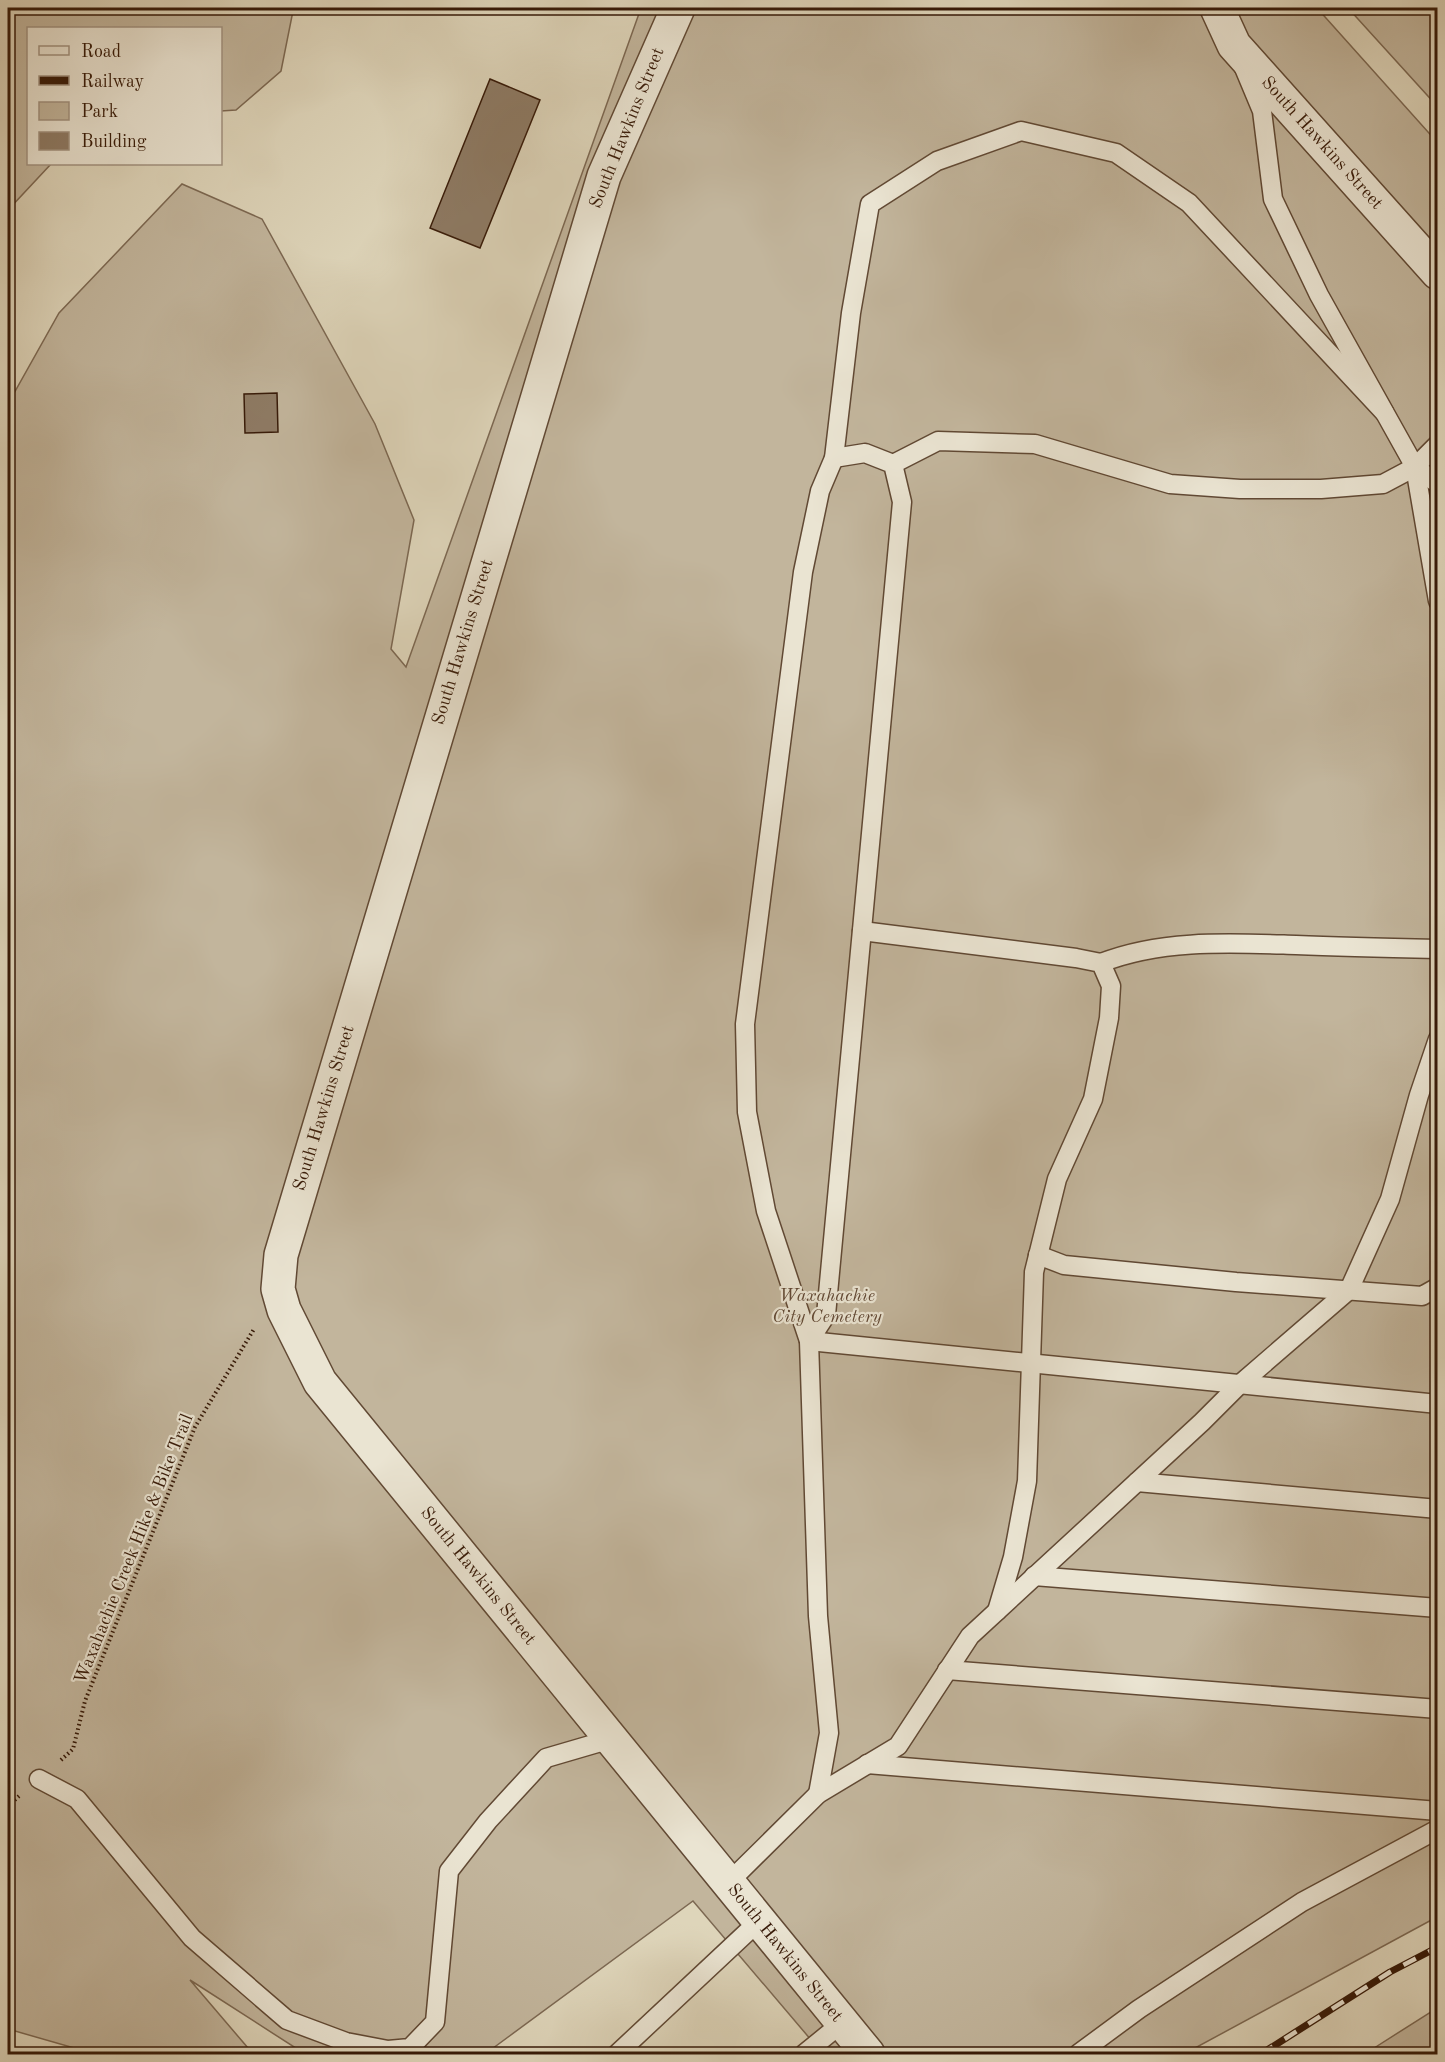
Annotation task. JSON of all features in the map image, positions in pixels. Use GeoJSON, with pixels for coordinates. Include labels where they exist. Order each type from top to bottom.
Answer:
{"type":"FeatureCollection","features":[{"type":"Feature","properties":{"kind":"street","name":"South Hawkins Street"},"geometry":{"type":"LineString","coordinates":[[678,8],[604,176],[280,1255],[278,1289],[284,1310],[320,1382],[868,2055]]}},
{"type":"Feature","properties":{"kind":"street","name":"South Hawkins Street"},"geometry":{"type":"LineString","coordinates":[[1217,8],[1234,45],[1437,273]]}},
{"type":"Feature","properties":{"kind":"lane"},"geometry":{"type":"LineString","coordinates":[[1234,45],[1262,111],[1273,199],[1318,295],[1415,467],[1437,601]]}},
{"type":"Feature","properties":{"kind":"lane"},"geometry":{"type":"LineString","coordinates":[[818,1794],[829,1733],[818,1616],[809,1341],[766,1211],[747,1112],[745,1024],[803,572],[820,491],[834,458],[851,313],[870,204],[937,161],[1021,131],[1116,153],[1189,203],[1384,412]]}},
{"type":"Feature","properties":{"kind":"lane"},"geometry":{"type":"LineString","coordinates":[[834,458],[865,453],[893,464],[938,441],[1035,444],[1170,484],[1240,489],[1321,489],[1383,484],[1415,467],[1437,444]]}},
{"type":"Feature","properties":{"kind":"lane"},"geometry":{"type":"LineString","coordinates":[[809,1341],[826,1315],[902,502],[893,464]]}},
{"type":"Feature","properties":{"kind":"lane"},"geometry":{"type":"LineString","coordinates":[[1415,467],[1437,484]]}},
{"type":"Feature","properties":{"kind":"lane"},"geometry":{"type":"LineString","coordinates":[[862,931],[1101,963],[1116,957],[1151,950],[1210,944],[1437,949]]}},
{"type":"Feature","properties":{"kind":"lane"},"geometry":{"type":"LineString","coordinates":[[997,1611],[1013,1557],[1027,1481],[1034,1272],[1057,1179],[1093,1099],[1108,1018],[1111,986],[1101,963]]}},
{"type":"Feature","properties":{"kind":"lane"},"geometry":{"type":"LineString","coordinates":[[728,1883],[818,1794],[898,1746],[970,1636],[1239,1386],[1349,1290],[1390,1199],[1437,1038]]}},
{"type":"Feature","properties":{"kind":"lane"},"geometry":{"type":"LineString","coordinates":[[1038,1255],[1064,1265],[1138,1274],[1349,1290],[1432,1293]]}},
{"type":"Feature","properties":{"kind":"lane"},"geometry":{"type":"LineString","coordinates":[[809,1341],[1239,1386],[1437,1404]]}},
{"type":"Feature","properties":{"kind":"lane"},"geometry":{"type":"LineString","coordinates":[[1137,1482],[1437,1509]]}},
{"type":"Feature","properties":{"kind":"lane"},"geometry":{"type":"LineString","coordinates":[[1034,1576],[1437,1608]]}},
{"type":"Feature","properties":{"kind":"lane"},"geometry":{"type":"LineString","coordinates":[[947,1670],[1437,1709]]}},
{"type":"Feature","properties":{"kind":"lane"},"geometry":{"type":"LineString","coordinates":[[39,1779],[77,1799],[192,1938],[287,2020],[346,2042],[388,2050],[410,2048],[435,2022],[449,1871],[488,1821],[546,1758],[611,1739]]}},
{"type":"Feature","properties":{"kind":"lane"},"geometry":{"type":"LineString","coordinates":[[867,1764],[1437,1811]]}},
{"type":"Feature","properties":{"kind":"lane"},"geometry":{"type":"LineString","coordinates":[[1078,2055],[1139,2009],[1302,1902],[1437,1829]]}},
{"type":"Feature","properties":{"kind":"lane"},"geometry":{"type":"LineString","coordinates":[[617,2055],[759,1921]]}},
{"type":"Feature","properties":{"kind":"lane"},"geometry":{"type":"LineString","coordinates":[[804,2055],[842,2023]]}},
{"type":"Feature","properties":{"kind":"path","name":"Waxahachie Creek Hike & Bike Trail"},"geometry":{"type":"LineString","coordinates":[[8,1806],[73,1749],[85,1701],[195,1427],[278,1289]]}},
{"type":"Feature","properties":{"kind":"green space"},"geometry":{"type":"Polygon","coordinates":[[[8,8],[293,8],[281,71],[236,110],[222,111],[222,27],[27,27],[27,165],[50,165],[8,210],[8,8]]]}},
{"type":"Feature","properties":{"kind":"green space","name":"Waxahachie City Cemetery"},"geometry":{"type":"Polygon","coordinates":[[[641,8],[1317,8],[1437,142],[1437,1917],[1184,2054],[823,2054],[693,1901],[485,2054],[305,2054],[190,1980],[248,2048],[231,2054],[95,2054],[8,2029],[8,404],[59,313],[182,184],[262,219],[375,424],[414,520],[391,649],[406,667],[641,8]]]}},
{"type":"Feature","properties":{"kind":"green space"},"geometry":{"type":"Polygon","coordinates":[[[1348,8],[1437,8],[1437,106],[1348,8]]]}},
{"type":"Feature","properties":{"kind":"green space"},"geometry":{"type":"Polygon","coordinates":[[[1437,2008],[1437,2054],[1365,2054],[1371,2050],[1437,2008]]]}},
{"type":"Feature","properties":{"kind":"building"},"geometry":{"type":"Polygon","coordinates":[[[490,79],[540,100],[480,248],[430,228],[490,79]]]}},
{"type":"Feature","properties":{"kind":"building"},"geometry":{"type":"Polygon","coordinates":[[[277,393],[278,432],[245,433],[244,394],[277,393]]]}},
{"type":"Feature","properties":{"kind":"railway"},"geometry":{"type":"LineString","coordinates":[[1261,2054],[1390,1972],[1438,1947]]}}]}
